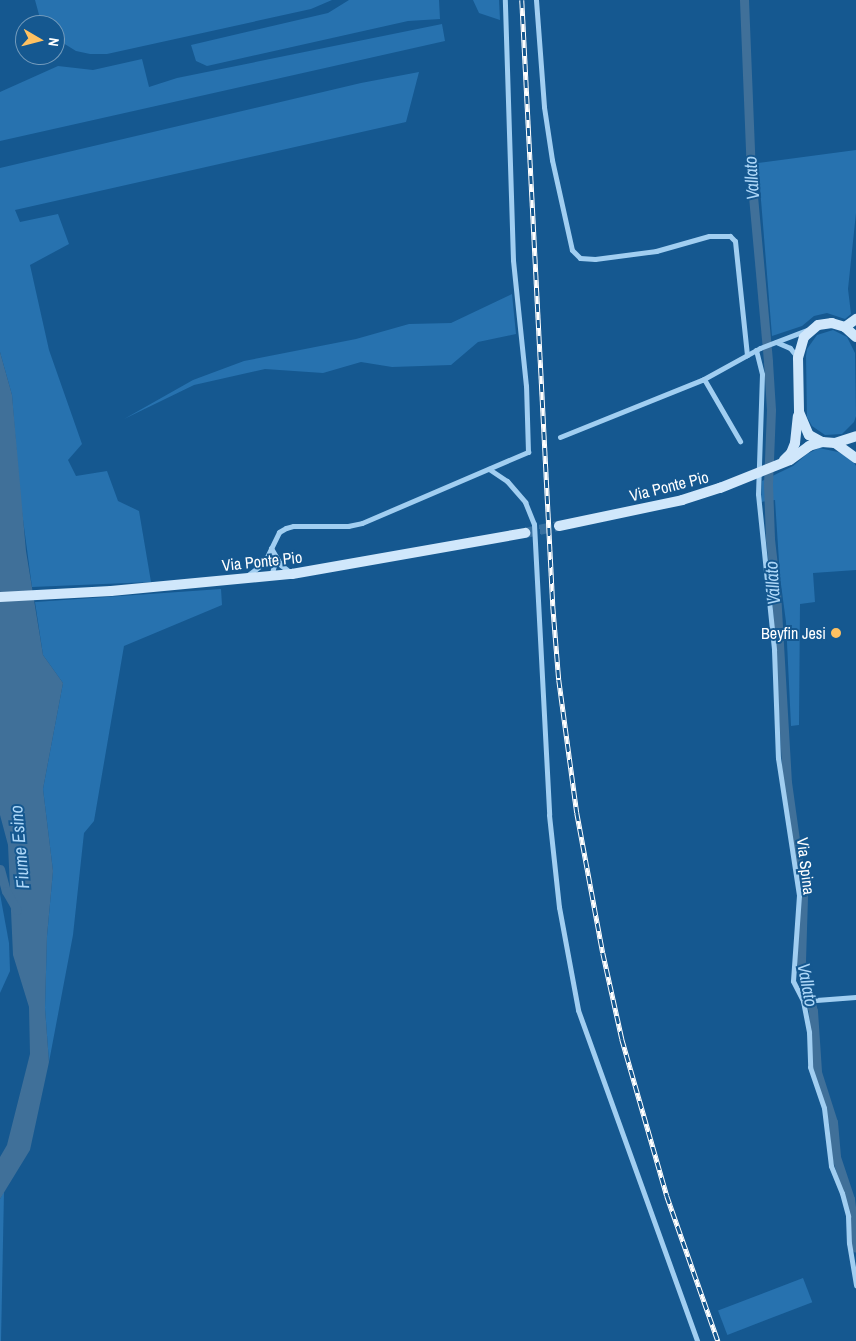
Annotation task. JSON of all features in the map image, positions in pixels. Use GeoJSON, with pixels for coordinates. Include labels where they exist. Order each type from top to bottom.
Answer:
{"type":"FeatureCollection","features":[{"type":"Feature","properties":{"kind":"main road"},"geometry":{"type":"LineString","coordinates":[[846,327],[856,319]]}},
{"type":"Feature","properties":{"kind":"main road"},"geometry":{"type":"LineString","coordinates":[[779,464],[791,453],[795,443],[799,412],[798,358],[800,345],[810,329],[824,323],[846,327],[856,337]]}},
{"type":"Feature","properties":{"kind":"main road"},"geometry":{"type":"LineString","coordinates":[[799,412],[809,435],[822,442],[835,443],[856,436]]}},
{"type":"Feature","properties":{"kind":"main road","name":"Via Ponte Pio"},"geometry":{"type":"LineString","coordinates":[[559,526],[682,500],[761,473],[798,455],[809,446],[822,442]]}},
{"type":"Feature","properties":{"kind":"main road"},"geometry":{"type":"LineString","coordinates":[[835,443],[856,458]]}},
{"type":"Feature","properties":{"kind":"main road","name":"Via Ponte Pio"},"geometry":{"type":"LineString","coordinates":[[0,597],[111,591],[271,577],[525,533]]}},
{"type":"Feature","properties":{"kind":"street"},"geometry":{"type":"LineString","coordinates":[[238,579],[256,571],[264,563],[279,532],[286,528],[293,526],[348,526],[362,523],[528,452],[526,386],[514,260],[505,0]]}},
{"type":"Feature","properties":{"kind":"street"},"geometry":{"type":"LineString","coordinates":[[536,0],[544,107],[552,160],[575,254],[586,260],[595,259],[656,251],[709,236],[730,236],[735,241],[747,355]]}},
{"type":"Feature","properties":{"kind":"street"},"geometry":{"type":"LineString","coordinates":[[560,437],[704,379],[758,349],[810,329]]}},
{"type":"Feature","properties":{"kind":"street"},"geometry":{"type":"LineString","coordinates":[[774,342],[790,348],[798,358]]}},
{"type":"Feature","properties":{"kind":"street","name":"Via Spina"},"geometry":{"type":"LineString","coordinates":[[758,349],[762,374],[761,473],[758,494],[774,650],[778,758],[799,894],[793,981],[804,1001],[809,1032],[810,1067],[824,1108],[831,1166],[842,1193],[848,1216],[849,1243],[856,1284]]}},
{"type":"Feature","properties":{"kind":"street"},"geometry":{"type":"LineString","coordinates":[[704,379],[740,441]]}},
{"type":"Feature","properties":{"kind":"street"},"geometry":{"type":"LineString","coordinates":[[489,469],[507,481],[525,502],[534,524],[549,815],[560,907],[578,1010],[697,1341]]}},
{"type":"Feature","properties":{"kind":"street"},"geometry":{"type":"LineString","coordinates":[[271,547],[281,565],[292,574]]}},
{"type":"Feature","properties":{"kind":"street"},"geometry":{"type":"LineString","coordinates":[[271,547],[275,562],[271,577]]}},
{"type":"Feature","properties":{"kind":"street"},"geometry":{"type":"LineString","coordinates":[[264,563],[265,570],[271,577]]}},
{"type":"Feature","properties":{"kind":"street"},"geometry":{"type":"LineString","coordinates":[[804,1001],[856,997]]}},
{"type":"Feature","properties":{"kind":"shaded area"},"geometry":{"type":"Polygon","coordinates":[[[35,0],[332,0],[311,9],[107,54],[90,54],[76,51],[65,44],[65,15],[39,15],[35,0]]]}},
{"type":"Feature","properties":{"kind":"shaded area"},"geometry":{"type":"Polygon","coordinates":[[[349,0],[439,0],[440,19],[408,21],[207,66],[196,61],[191,45],[328,13],[349,0]]]}},
{"type":"Feature","properties":{"kind":"shaded area"},"geometry":{"type":"Polygon","coordinates":[[[473,0],[499,0],[500,20],[479,13],[473,0]]]}},
{"type":"Feature","properties":{"kind":"shaded area"},"geometry":{"type":"Polygon","coordinates":[[[442,24],[445,41],[0,141],[0,92],[58,66],[93,70],[142,59],[149,87],[177,78],[442,24]]]}},
{"type":"Feature","properties":{"kind":"shaded area"},"geometry":{"type":"Polygon","coordinates":[[[419,72],[406,122],[15,210],[20,222],[58,214],[69,244],[30,265],[49,350],[82,444],[68,460],[76,476],[107,471],[118,501],[139,511],[151,582],[32,587],[20,497],[12,395],[0,352],[0,168],[361,83],[419,72]]]}},
{"type":"Feature","properties":{"kind":"shaded area"},"geometry":{"type":"Polygon","coordinates":[[[856,150],[856,213],[848,289],[851,314],[845,319],[827,313],[814,316],[802,326],[772,336],[758,163],[856,150]]]}},
{"type":"Feature","properties":{"kind":"shaded area"},"geometry":{"type":"Polygon","coordinates":[[[512,294],[516,334],[478,342],[451,365],[392,367],[361,362],[323,373],[265,369],[194,385],[124,419],[193,380],[244,361],[356,339],[409,324],[451,323],[512,294]]]}},
{"type":"Feature","properties":{"kind":"shaded area"},"geometry":{"type":"Polygon","coordinates":[[[833,330],[847,337],[855,353],[856,416],[854,422],[842,434],[825,435],[812,426],[807,417],[806,356],[807,349],[817,335],[833,330]]]}},
{"type":"Feature","properties":{"kind":"shaded area"},"geometry":{"type":"Polygon","coordinates":[[[819,448],[838,452],[852,459],[856,466],[856,570],[813,573],[815,602],[800,604],[799,725],[791,726],[786,622],[780,577],[775,500],[761,502],[762,481],[793,466],[807,454],[819,448]]]}},
{"type":"Feature","properties":{"kind":"shaded area"},"geometry":{"type":"Polygon","coordinates":[[[221,589],[222,605],[124,646],[94,821],[84,833],[73,935],[49,1062],[45,1008],[47,936],[53,871],[43,789],[63,683],[43,655],[35,602],[221,589]]]}},
{"type":"Feature","properties":{"kind":"shaded area"},"geometry":{"type":"Polygon","coordinates":[[[0,894],[9,943],[10,971],[0,993],[0,894]]]}},
{"type":"Feature","properties":{"kind":"shaded area"},"geometry":{"type":"Polygon","coordinates":[[[4,1191],[1,1341],[0,1341],[0,1199],[4,1191]]]}},
{"type":"Feature","properties":{"kind":"shaded area"},"geometry":{"type":"Polygon","coordinates":[[[803,1278],[812,1302],[727,1335],[718,1311],[803,1278]]]}},
{"type":"Feature","properties":{"kind":"water","name":"Fiume Esino"},"geometry":{"type":"Polygon","coordinates":[[[0,352],[12,395],[26,551],[43,655],[63,683],[43,789],[53,871],[47,936],[45,1008],[49,1062],[30,1150],[0,1199],[0,1157],[7,1145],[30,1054],[29,1007],[13,955],[8,845],[0,815],[0,352]]]}},
{"type":"Feature","properties":{"kind":"waterway","name":"Vallato"},"geometry":{"type":"LineString","coordinates":[[744,0],[751,174],[771,410],[768,484],[770,539],[776,592],[787,782],[803,897],[801,961],[803,976],[813,1011],[817,1072],[833,1122],[836,1157],[850,1199],[856,1248]]}},
{"type":"Feature","properties":{"kind":"waterway","name":"Fiume Esino"},"geometry":{"type":"LineString","coordinates":[[0,869],[6,891],[17,910]]}},
{"type":"Feature","properties":{"kind":"tunnel"},"geometry":{"type":"LineString","coordinates":[[525,533],[559,526]]}},
{"type":"Feature","properties":{"kind":"railway"},"geometry":{"type":"LineString","coordinates":[[522,0],[553,606],[559,680],[577,813],[603,953],[622,1039],[667,1196],[718,1341]]}},
{"type":"Feature","properties":{"kind":"place","name":"Beyfin Jesi"},"geometry":{"type":"Point","coordinates":[836,633]}}]}
